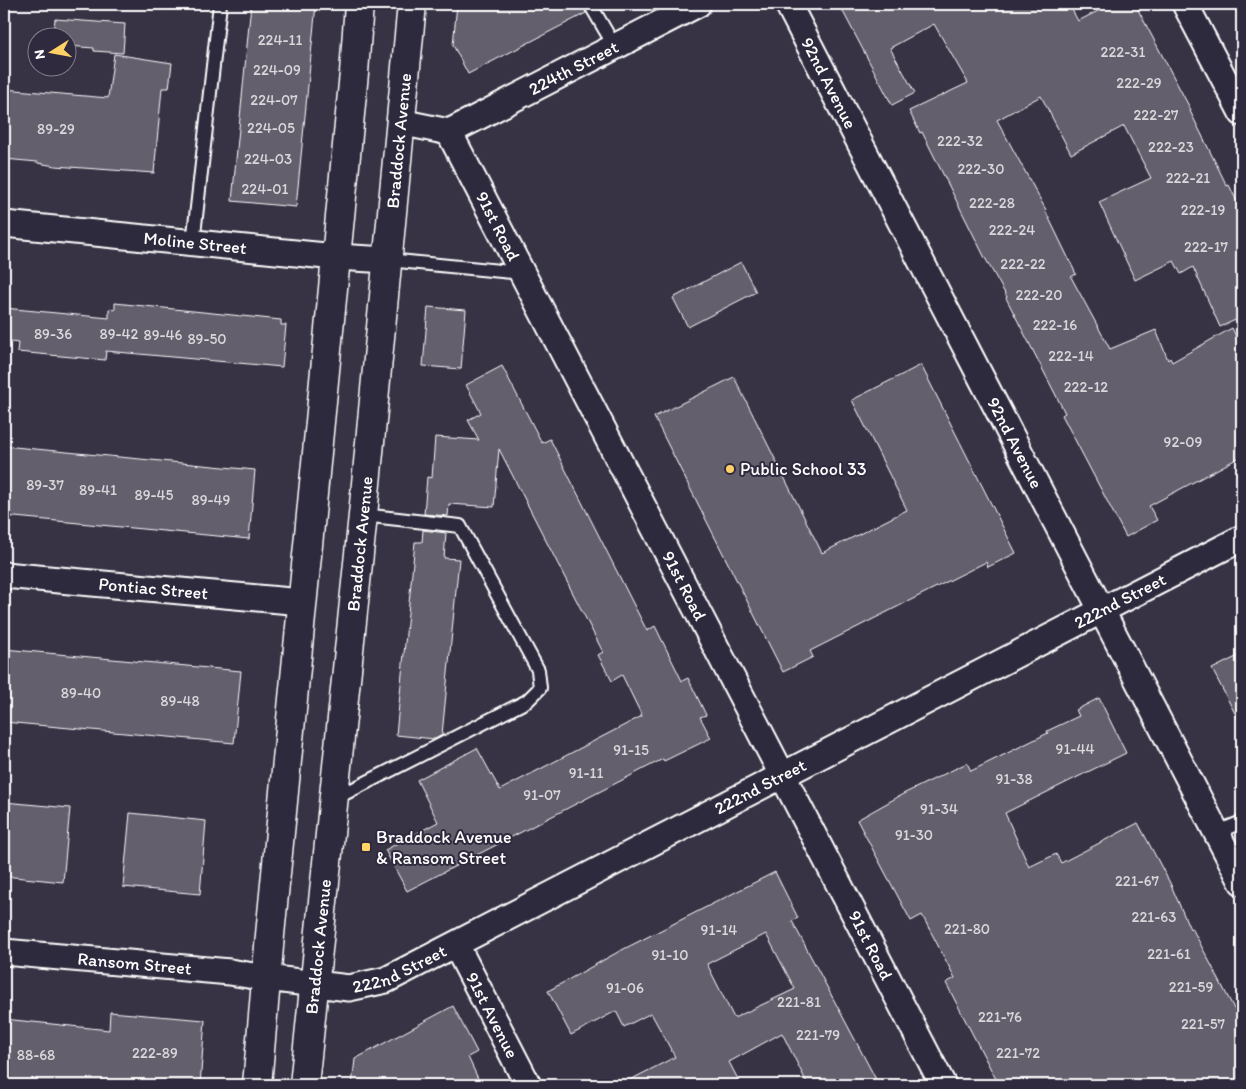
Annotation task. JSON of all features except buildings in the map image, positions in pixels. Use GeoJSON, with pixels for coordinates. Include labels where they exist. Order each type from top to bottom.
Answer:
{"type":"FeatureCollection","features":[{"type":"Feature","properties":{"kind":"main road"},"geometry":{"type":"LineString","coordinates":[[257,1085],[354,73],[359,4]]}},
{"type":"Feature","properties":{"kind":"main road","name":"Braddock Avenue"},"geometry":{"type":"LineString","coordinates":[[304,1085],[363,515],[412,4]]}},
{"type":"Feature","properties":{"kind":"street","name":"224th Street"},"geometry":{"type":"LineString","coordinates":[[449,132],[698,4]]}},
{"type":"Feature","properties":{"kind":"street","name":"92nd Avenue"},"geometry":{"type":"LineString","coordinates":[[788,4],[1242,882]]}},
{"type":"Feature","properties":{"kind":"street"},"geometry":{"type":"LineString","coordinates":[[1185,4],[1242,113]]}},
{"type":"Feature","properties":{"kind":"street"},"geometry":{"type":"LineString","coordinates":[[400,122],[449,132]]}},
{"type":"Feature","properties":{"kind":"street","name":"91st Road"},"geometry":{"type":"LineString","coordinates":[[449,132],[943,1085]]}},
{"type":"Feature","properties":{"kind":"street","name":"Moline Street"},"geometry":{"type":"LineString","coordinates":[[4,224],[388,260]]}},
{"type":"Feature","properties":{"kind":"street","name":"222nd Street"},"geometry":{"type":"LineString","coordinates":[[266,978],[348,988],[386,980],[1242,538]]}},
{"type":"Feature","properties":{"kind":"street","name":"Pontiac Street"},"geometry":{"type":"LineString","coordinates":[[4,575],[302,602]]}},
{"type":"Feature","properties":{"kind":"street","name":"91st Avenue"},"geometry":{"type":"LineString","coordinates":[[456,944],[528,1085]]}},
{"type":"Feature","properties":{"kind":"street","name":"Ransom Street"},"geometry":{"type":"LineString","coordinates":[[4,952],[230,972],[266,978]]}},
{"type":"Feature","properties":{"kind":"lane"},"geometry":{"type":"LineString","coordinates":[[193,242],[220,4]]}},
{"type":"Feature","properties":{"kind":"lane"},"geometry":{"type":"LineString","coordinates":[[590,4],[615,46]]}},
{"type":"Feature","properties":{"kind":"lane"},"geometry":{"type":"LineString","coordinates":[[388,260],[522,273]]}},
{"type":"Feature","properties":{"kind":"lane"},"geometry":{"type":"LineString","coordinates":[[334,799],[527,701],[540,688],[538,670],[460,526],[363,515]]}},
{"type":"Feature","properties":{"kind":"lane"},"geometry":{"type":"LineString","coordinates":[[1217,832],[1242,822]]}},
{"type":"Feature","properties":{"kind":"place","name":"Public School 33"},"geometry":{"type":"Point","coordinates":[730,469]}},
{"type":"Feature","properties":{"kind":"place","name":"Braddock Avenue & Ransom Street"},"geometry":{"type":"Point","coordinates":[366,847]}}]}
